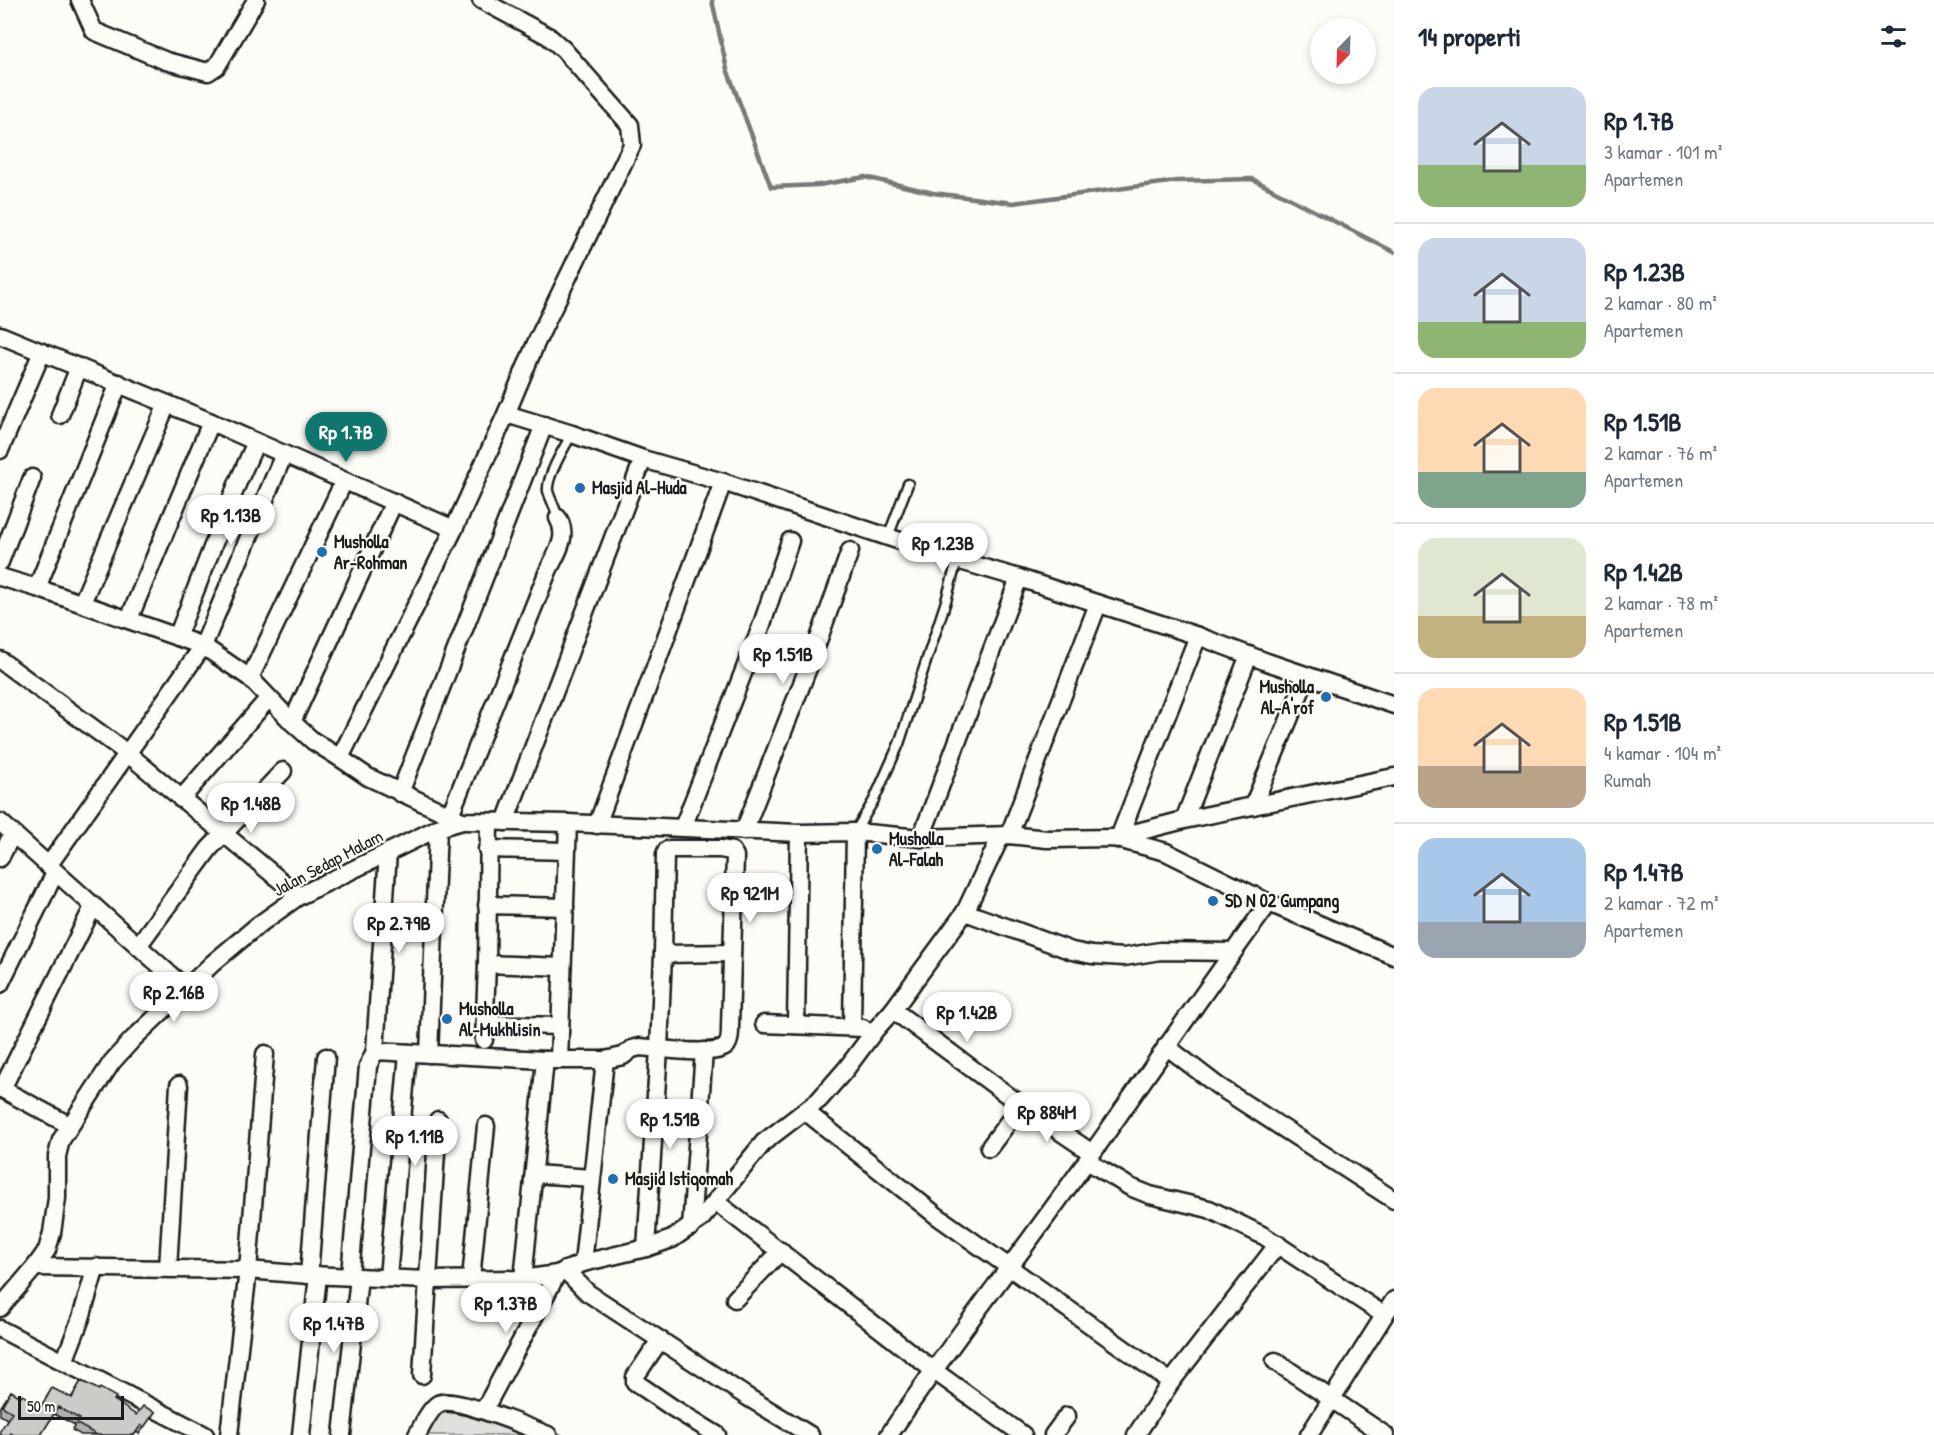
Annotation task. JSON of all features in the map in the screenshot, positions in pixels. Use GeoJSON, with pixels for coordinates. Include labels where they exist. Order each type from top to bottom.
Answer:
{"type":"FeatureCollection","features":[{"type":"Feature","properties":{"kind":"street"},"geometry":{"type":"LineString","coordinates":[[80,0],[94,31],[166,61],[208,72],[218,66],[256,0]]}},
{"type":"Feature","properties":{"kind":"street"},"geometry":{"type":"LineString","coordinates":[[340,758],[454,529],[536,343],[632,145],[630,125],[623,115],[562,49],[548,36],[481,0]]}},
{"type":"Feature","properties":{"kind":"street"},"geometry":{"type":"LineString","coordinates":[[0,335],[211,422],[454,529]]}},
{"type":"Feature","properties":{"kind":"street"},"geometry":{"type":"LineString","coordinates":[[0,450],[42,352]]}},
{"type":"Feature","properties":{"kind":"street"},"geometry":{"type":"LineString","coordinates":[[60,415],[79,367]]}},
{"type":"Feature","properties":{"kind":"street"},"geometry":{"type":"LineString","coordinates":[[37,588],[119,383]]}},
{"type":"Feature","properties":{"kind":"street"},"geometry":{"type":"LineString","coordinates":[[82,603],[167,404]]}},
{"type":"Feature","properties":{"kind":"street"},"geometry":{"type":"LineString","coordinates":[[507,412],[513,416],[643,459],[723,482],[957,560],[1198,636],[1394,705]]}},
{"type":"Feature","properties":{"kind":"street"},"geometry":{"type":"LineString","coordinates":[[129,619],[211,422]]}},
{"type":"Feature","properties":{"kind":"street"},"geometry":{"type":"LineString","coordinates":[[400,793],[544,425]]}},
{"type":"Feature","properties":{"kind":"street"},"geometry":{"type":"LineString","coordinates":[[177,637],[237,482],[256,442]]}},
{"type":"Feature","properties":{"kind":"street"},"geometry":{"type":"LineString","coordinates":[[0,984],[51,870],[127,753],[203,645],[284,454]]}},
{"type":"Feature","properties":{"kind":"street"},"geometry":{"type":"LineString","coordinates":[[560,1026],[485,1032],[487,849],[643,459]]}},
{"type":"Feature","properties":{"kind":"street"},"geometry":{"type":"LineString","coordinates":[[0,562],[32,478]]}},
{"type":"Feature","properties":{"kind":"street"},"geometry":{"type":"LineString","coordinates":[[250,678],[344,481]]}},
{"type":"Feature","properties":{"kind":"street"},"geometry":{"type":"LineString","coordinates":[[597,825],[723,482]]}},
{"type":"Feature","properties":{"kind":"street"},"geometry":{"type":"LineString","coordinates":[[291,722],[394,502]]}},
{"type":"Feature","properties":{"kind":"street"},"geometry":{"type":"LineString","coordinates":[[456,818],[548,571],[563,538],[563,526],[558,518]]}},
{"type":"Feature","properties":{"kind":"street"},"geometry":{"type":"LineString","coordinates":[[697,849],[690,828],[790,541]]}},
{"type":"Feature","properties":{"kind":"street"},"geometry":{"type":"LineString","coordinates":[[744,831],[812,658],[850,551]]}},
{"type":"Feature","properties":{"kind":"street"},"geometry":{"type":"LineString","coordinates":[[0,577],[203,645],[250,678],[268,699],[313,741],[368,777],[456,818],[497,822],[799,833],[855,832],[921,838],[1005,836],[1047,839],[1117,836],[1394,777]]}},
{"type":"Feature","properties":{"kind":"street"},"geometry":{"type":"LineString","coordinates":[[921,838],[1019,578]]}},
{"type":"Feature","properties":{"kind":"street"},"geometry":{"type":"LineString","coordinates":[[35,1266],[248,1269],[313,1275],[427,1280],[523,1279],[561,1272],[583,1263],[646,1248],[672,1239],[700,1219],[764,1142],[819,1100],[893,1010],[965,912],[1005,836],[1098,604]]}},
{"type":"Feature","properties":{"kind":"street"},"geometry":{"type":"LineString","coordinates":[[1117,836],[1198,636]]}},
{"type":"Feature","properties":{"kind":"street"},"geometry":{"type":"LineString","coordinates":[[1184,820],[1249,655]]}},
{"type":"Feature","properties":{"kind":"street"},"geometry":{"type":"LineString","coordinates":[[0,660],[127,753],[299,896]]}},
{"type":"Feature","properties":{"kind":"street"},"geometry":{"type":"LineString","coordinates":[[1253,806],[1307,676]]}},
{"type":"Feature","properties":{"kind":"street"},"geometry":{"type":"LineString","coordinates":[[181,799],[268,699]]}},
{"type":"Feature","properties":{"kind":"street"},"geometry":{"type":"LineString","coordinates":[[138,946],[196,866],[283,771]]}},
{"type":"Feature","properties":{"kind":"street","name":"Jalan Sedap Malam"},"geometry":{"type":"LineString","coordinates":[[0,1308],[46,1250],[52,1233],[57,1198],[57,1156],[61,1140],[112,1062],[132,1040],[185,988],[257,926],[299,896],[456,818]]}},
{"type":"Feature","properties":{"kind":"street"},"geometry":{"type":"LineString","coordinates":[[0,822],[185,988]]}},
{"type":"Feature","properties":{"kind":"street"},"geometry":{"type":"LineString","coordinates":[[523,1279],[534,1174],[552,1060],[560,1026],[568,823]]}},
{"type":"Feature","properties":{"kind":"street"},"geometry":{"type":"LineString","coordinates":[[429,1054],[438,828]]}},
{"type":"Feature","properties":{"kind":"street"},"geometry":{"type":"LineString","coordinates":[[852,1027],[855,832]]}},
{"type":"Feature","properties":{"kind":"street"},"geometry":{"type":"LineString","coordinates":[[796,1025],[799,833]]}},
{"type":"Feature","properties":{"kind":"street"},"geometry":{"type":"LineString","coordinates":[[0,858],[12,835]]}},
{"type":"Feature","properties":{"kind":"street"},"geometry":{"type":"LineString","coordinates":[[1117,836],[1166,852],[1269,903],[1394,956]]}},
{"type":"Feature","properties":{"kind":"street"},"geometry":{"type":"LineString","coordinates":[[487,849],[566,851]]}},
{"type":"Feature","properties":{"kind":"street"},"geometry":{"type":"LineString","coordinates":[[375,1052],[552,1060],[605,1060],[616,1059],[640,1047],[659,1049],[720,1051],[729,1040],[735,856],[732,851],[671,849],[666,850],[665,854],[659,1049],[646,1248]]}},
{"type":"Feature","properties":{"kind":"street"},"geometry":{"type":"LineString","coordinates":[[342,1435],[368,1066],[375,1052],[388,852]]}},
{"type":"Feature","properties":{"kind":"street"},"geometry":{"type":"LineString","coordinates":[[889,1435],[933,1370],[1010,1268],[1269,903]]}},
{"type":"Feature","properties":{"kind":"street"},"geometry":{"type":"LineString","coordinates":[[487,904],[565,907]]}},
{"type":"Feature","properties":{"kind":"street"},"geometry":{"type":"LineString","coordinates":[[69,1125],[1,1088],[93,907]]}},
{"type":"Feature","properties":{"kind":"street"},"geometry":{"type":"LineString","coordinates":[[965,912],[1072,951],[1092,955],[1124,957],[1160,951],[1233,952]]}},
{"type":"Feature","properties":{"kind":"street"},"geometry":{"type":"LineString","coordinates":[[663,954],[732,953]]}},
{"type":"Feature","properties":{"kind":"street"},"geometry":{"type":"LineString","coordinates":[[487,964],[562,967]]}},
{"type":"Feature","properties":{"kind":"street"},"geometry":{"type":"LineString","coordinates":[[893,1010],[1131,1187],[1150,1195],[1209,1209],[1278,1244],[1384,1315]]}},
{"type":"Feature","properties":{"kind":"street"},"geometry":{"type":"LineString","coordinates":[[764,1024],[876,1029]]}},
{"type":"Feature","properties":{"kind":"street"},"geometry":{"type":"LineString","coordinates":[[1166,1046],[1218,1086],[1394,1200]]}},
{"type":"Feature","properties":{"kind":"street"},"geometry":{"type":"LineString","coordinates":[[690,1227],[704,1051]]}},
{"type":"Feature","properties":{"kind":"street"},"geometry":{"type":"LineString","coordinates":[[388,1277],[408,1053]]}},
{"type":"Feature","properties":{"kind":"street"},"geometry":{"type":"LineString","coordinates":[[229,1435],[248,1269],[264,1054]]}},
{"type":"Feature","properties":{"kind":"street"},"geometry":{"type":"LineString","coordinates":[[301,1435],[326,1056]]}},
{"type":"Feature","properties":{"kind":"street"},"geometry":{"type":"LineString","coordinates":[[583,1263],[605,1060]]}},
{"type":"Feature","properties":{"kind":"street"},"geometry":{"type":"LineString","coordinates":[[168,1268],[179,1085]]}},
{"type":"Feature","properties":{"kind":"street"},"geometry":{"type":"LineString","coordinates":[[989,1148],[1021,1105]]}},
{"type":"Feature","properties":{"kind":"street"},"geometry":{"type":"LineString","coordinates":[[805,1111],[937,1216],[1171,1382]]}},
{"type":"Feature","properties":{"kind":"street"},"geometry":{"type":"LineString","coordinates":[[422,1375],[438,1120]]}},
{"type":"Feature","properties":{"kind":"street"},"geometry":{"type":"LineString","coordinates":[[471,1279],[486,1126]]}},
{"type":"Feature","properties":{"kind":"street"},"geometry":{"type":"LineString","coordinates":[[534,1174],[592,1179]]}},
{"type":"Feature","properties":{"kind":"street"},"geometry":{"type":"LineString","coordinates":[[716,1202],[933,1370],[1023,1435]]}},
{"type":"Feature","properties":{"kind":"street"},"geometry":{"type":"LineString","coordinates":[[1136,1435],[1171,1382],[1278,1244]]}},
{"type":"Feature","properties":{"kind":"street"},"geometry":{"type":"LineString","coordinates":[[735,1299],[781,1251]]}},
{"type":"Feature","properties":{"kind":"street"},"geometry":{"type":"LineString","coordinates":[[64,1362],[81,1318],[96,1267]]}},
{"type":"Feature","properties":{"kind":"street"},"geometry":{"type":"LineString","coordinates":[[561,1272],[588,1293],[810,1435]]}},
{"type":"Feature","properties":{"kind":"street"},"geometry":{"type":"LineString","coordinates":[[484,1410],[561,1272]]}},
{"type":"Feature","properties":{"kind":"street"},"geometry":{"type":"LineString","coordinates":[[1309,1435],[1394,1300]]}},
{"type":"Feature","properties":{"kind":"street"},"geometry":{"type":"LineString","coordinates":[[0,1329],[205,1435]]}},
{"type":"Feature","properties":{"kind":"street"},"geometry":{"type":"LineString","coordinates":[[660,1340],[635,1377],[635,1382],[717,1435]]}},
{"type":"Feature","properties":{"kind":"street"},"geometry":{"type":"LineString","coordinates":[[1275,1361],[1385,1435]]}},
{"type":"Feature","properties":{"kind":"street"},"geometry":{"type":"LineString","coordinates":[[417,1435],[432,1411],[438,1404],[444,1402],[484,1410],[548,1435]]}},
{"type":"Feature","properties":{"kind":"street"},"geometry":{"type":"LineString","coordinates":[[1053,1435],[1067,1416]]}},
{"type":"Feature","properties":{"kind":"lane"},"geometry":{"type":"LineString","coordinates":[[558,518],[548,486],[553,470],[572,434]]}},
{"type":"Feature","properties":{"kind":"lane"},"geometry":{"type":"LineString","coordinates":[[888,537],[908,484]]}},
{"type":"Feature","properties":{"kind":"lane"},"geometry":{"type":"LineString","coordinates":[[855,832],[874,800],[899,744],[946,601],[957,560]]}},
{"type":"Feature","properties":{"kind":"shaded area"},"geometry":{"type":"Polygon","coordinates":[[[433,1403],[563,1435],[419,1435],[433,1403]]]}},
{"type":"Feature","properties":{"kind":"building"},"geometry":{"type":"Polygon","coordinates":[[[81,1381],[116,1397],[114,1400],[136,1415],[143,1406],[155,1412],[144,1427],[141,1425],[134,1435],[97,1435],[77,1424],[80,1419],[58,1407],[41,1435],[11,1433],[0,1435],[0,1431],[12,1412],[2,1406],[11,1391],[42,1406],[52,1388],[72,1398],[81,1381]]]}},
{"type":"Feature","properties":{"kind":"waterway"},"geometry":{"type":"LineString","coordinates":[[712,0],[727,69],[771,187],[819,185],[865,177],[933,193],[1013,203],[1177,181],[1252,179],[1394,252]]}},
{"type":"Feature","properties":{"kind":"place","name":"Masjid Al-Huda"},"geometry":{"type":"Point","coordinates":[580,488]}},
{"type":"Feature","properties":{"kind":"place","name":"Musholla Ar-Rohman"},"geometry":{"type":"Point","coordinates":[322,552]}},
{"type":"Feature","properties":{"kind":"place","name":"Musholla Al-A'rof"},"geometry":{"type":"Point","coordinates":[1326,697]}},
{"type":"Feature","properties":{"kind":"place","name":"Musholla Al-Falah"},"geometry":{"type":"Point","coordinates":[877,849]}},
{"type":"Feature","properties":{"kind":"place","name":"SD N 02 Gumpang"},"geometry":{"type":"Point","coordinates":[1213,901]}},
{"type":"Feature","properties":{"kind":"place","name":"Musholla Al-Mukhlisin"},"geometry":{"type":"Point","coordinates":[447,1019]}},
{"type":"Feature","properties":{"kind":"place","name":"Masjid Istiqomah"},"geometry":{"type":"Point","coordinates":[613,1179]}}]}
